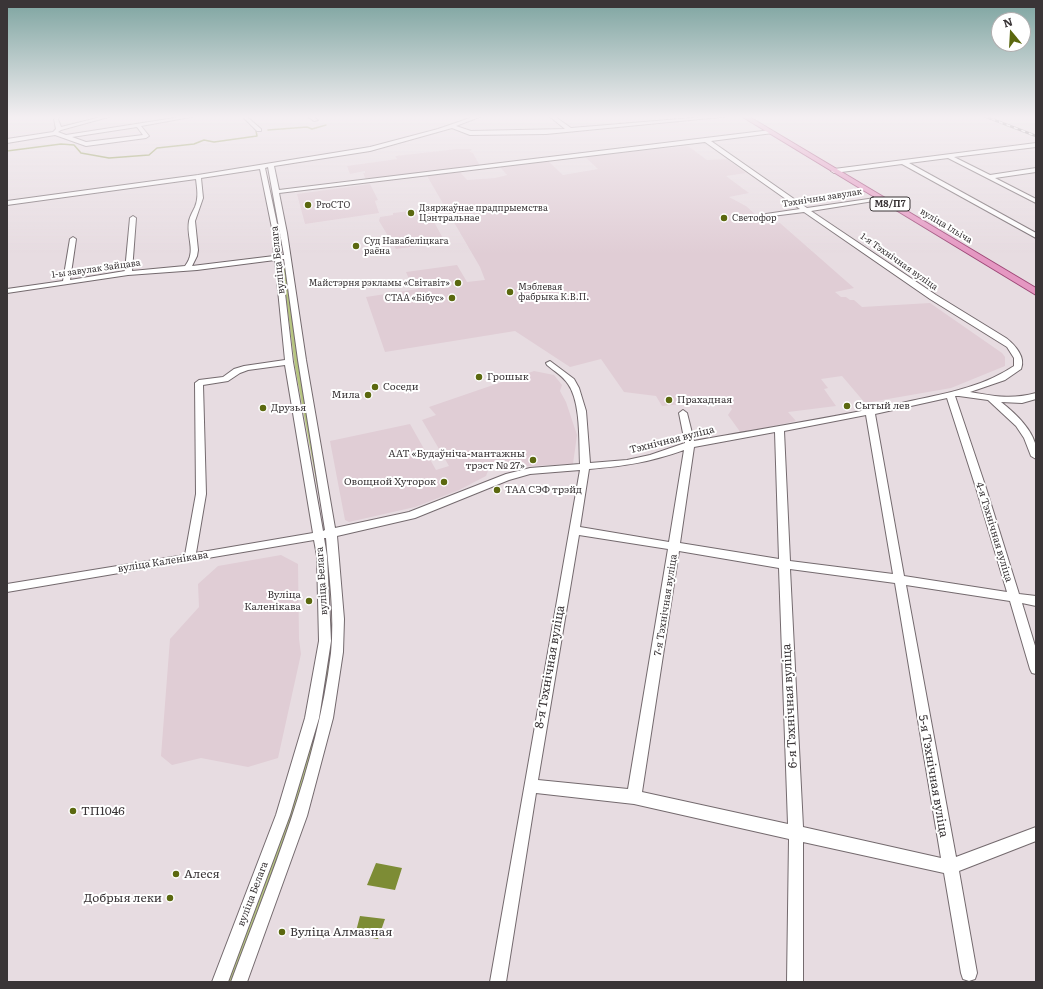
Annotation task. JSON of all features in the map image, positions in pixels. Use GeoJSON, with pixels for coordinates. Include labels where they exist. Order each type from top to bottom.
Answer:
{"type":"FeatureCollection","features":[{"type":"Feature","properties":{"kind":"main road","name":"вуліца Ільіча"},"geometry":{"type":"LineString","coordinates":[[821,162],[1036,292]]}},
{"type":"Feature","properties":{"kind":"street"},"geometry":{"type":"LineString","coordinates":[[7,203],[198,177],[290,162]]}},
{"type":"Feature","properties":{"kind":"street"},"geometry":{"type":"LineString","coordinates":[[275,192],[522,162]]}},
{"type":"Feature","properties":{"kind":"street","name":"1-я Тэхнічная вуліца"},"geometry":{"type":"LineString","coordinates":[[737,162],[933,297],[1010,345],[1018,358],[1018,367],[1002,378],[954,394]]}},
{"type":"Feature","properties":{"kind":"street"},"geometry":{"type":"LineString","coordinates":[[834,170],[902,162]]}},
{"type":"Feature","properties":{"kind":"street"},"geometry":{"type":"LineString","coordinates":[[903,162],[1036,236]]}},
{"type":"Feature","properties":{"kind":"street"},"geometry":{"type":"LineString","coordinates":[[960,162],[1033,197],[1036,201]]}},
{"type":"Feature","properties":{"kind":"street","name":"вуліца Белага"},"geometry":{"type":"LineString","coordinates":[[220,982],[283,815],[312,718],[325,641],[324,599],[319,536],[290,362],[275,192],[266,166]]}},
{"type":"Feature","properties":{"kind":"street","name":"вуліца Белага"},"geometry":{"type":"LineString","coordinates":[[239,982],[300,816],[326,718],[335,666],[338,619],[331,533],[282,258],[276,233],[266,166]]}},
{"type":"Feature","properties":{"kind":"street"},"geometry":{"type":"LineString","coordinates":[[990,177],[1036,170]]}},
{"type":"Feature","properties":{"kind":"street"},"geometry":{"type":"LineString","coordinates":[[187,268],[193,262],[194,257],[194,236],[192,223],[201,197],[198,177]]}},
{"type":"Feature","properties":{"kind":"street","name":"Тэхнічны завулак"},"geometry":{"type":"LineString","coordinates":[[766,216],[880,198]]}},
{"type":"Feature","properties":{"kind":"street"},"geometry":{"type":"LineString","coordinates":[[128,273],[133,218]]}},
{"type":"Feature","properties":{"kind":"street"},"geometry":{"type":"LineString","coordinates":[[66,282],[73,239]]}},
{"type":"Feature","properties":{"kind":"street","name":"1-ы завулак Зайцава"},"geometry":{"type":"LineString","coordinates":[[7,291],[128,273],[197,268],[282,258]]}},
{"type":"Feature","properties":{"kind":"street"},"geometry":{"type":"LineString","coordinates":[[190,558],[201,494],[199,383],[225,379],[237,371],[247,368],[290,362]]}},
{"type":"Feature","properties":{"kind":"street","name":"8-я Тэхнічная вуліца"},"geometry":{"type":"LineString","coordinates":[[498,982],[585,467],[582,411],[575,388],[571,381],[550,363]]}},
{"type":"Feature","properties":{"kind":"street","name":"Тэхнічная вуліца"},"geometry":{"type":"LineString","coordinates":[[319,536],[411,515],[506,477],[530,471],[585,467],[652,458],[690,445],[779,430],[954,394],[1022,400],[1036,396]]}},
{"type":"Feature","properties":{"kind":"street","name":"4-я Тэхнічная вуліца"},"geometry":{"type":"LineString","coordinates":[[954,394],[1036,669]]}},
{"type":"Feature","properties":{"kind":"street"},"geometry":{"type":"LineString","coordinates":[[991,398],[1012,414],[1030,439],[1036,456]]}},
{"type":"Feature","properties":{"kind":"street","name":"5-я Тэхнічная вуліца"},"geometry":{"type":"LineString","coordinates":[[870,412],[898,579],[969,973]]}},
{"type":"Feature","properties":{"kind":"street","name":"7-я Тэхнічная вуліца"},"geometry":{"type":"LineString","coordinates":[[634,797],[675,547],[690,445],[683,413]]}},
{"type":"Feature","properties":{"kind":"street","name":"6-я Тэхнічная вуліца"},"geometry":{"type":"LineString","coordinates":[[779,430],[796,834],[795,982]]}},
{"type":"Feature","properties":{"kind":"street"},"geometry":{"type":"LineString","coordinates":[[574,530],[784,564],[898,579],[1036,601]]}},
{"type":"Feature","properties":{"kind":"street","name":"вуліца Каленікава"},"geometry":{"type":"LineString","coordinates":[[7,588],[283,544],[319,536]]}},
{"type":"Feature","properties":{"kind":"street"},"geometry":{"type":"LineString","coordinates":[[530,786],[634,797],[950,867],[1036,834]]}},
{"type":"Feature","properties":{"kind":"shaded area"},"geometry":{"type":"Polygon","coordinates":[[[374,162],[478,162],[480,166],[366,180],[363,173],[365,173],[365,171],[350,174],[347,166],[374,162]]]}},
{"type":"Feature","properties":{"kind":"shaded area"},"geometry":{"type":"Polygon","coordinates":[[[539,162],[549,162],[563,175],[598,169],[591,162],[731,162],[746,173],[726,176],[749,193],[729,197],[746,206],[766,224],[780,223],[854,288],[835,292],[841,297],[854,300],[862,307],[930,303],[1002,353],[1005,357],[1005,366],[951,388],[865,403],[842,376],[821,379],[828,388],[824,389],[836,406],[788,412],[796,421],[741,433],[728,415],[732,409],[726,400],[662,406],[656,396],[624,392],[601,359],[570,367],[515,331],[385,352],[366,297],[418,289],[417,287],[413,288],[406,272],[457,265],[467,282],[485,280],[480,267],[427,176],[460,172],[467,180],[495,178],[507,175],[500,167],[539,162]]]}},
{"type":"Feature","properties":{"kind":"shaded area"},"geometry":{"type":"Polygon","coordinates":[[[370,184],[378,200],[375,201],[379,213],[305,224],[297,194],[370,184]]]}},
{"type":"Feature","properties":{"kind":"shaded area"},"geometry":{"type":"Polygon","coordinates":[[[427,209],[445,242],[396,249],[379,221],[380,217],[393,215],[393,213],[427,209]]]}},
{"type":"Feature","properties":{"kind":"shaded area"},"geometry":{"type":"Polygon","coordinates":[[[282,266],[285,266],[325,511],[322,512],[295,367],[282,266]]]}},
{"type":"Feature","properties":{"kind":"shaded area"},"geometry":{"type":"Polygon","coordinates":[[[534,371],[554,375],[562,385],[560,391],[566,402],[577,435],[573,464],[489,468],[486,476],[459,490],[415,507],[349,522],[345,520],[330,441],[410,424],[436,470],[449,466],[422,420],[436,415],[429,407],[534,371]]]}},
{"type":"Feature","properties":{"kind":"shaded area"},"geometry":{"type":"Polygon","coordinates":[[[281,555],[298,564],[299,639],[301,654],[278,758],[248,767],[201,758],[172,765],[161,756],[170,639],[199,607],[198,584],[218,566],[281,555]]]}},
{"type":"Feature","properties":{"kind":"shaded area"},"geometry":{"type":"Polygon","coordinates":[[[328,556],[332,556],[336,642],[313,757],[234,982],[227,982],[293,805],[322,703],[331,643],[332,618],[328,556]]]}},
{"type":"Feature","properties":{"kind":"shaded area"},"geometry":{"type":"Polygon","coordinates":[[[376,863],[402,868],[395,890],[367,885],[376,863]]]}},
{"type":"Feature","properties":{"kind":"shaded area"},"geometry":{"type":"Polygon","coordinates":[[[360,916],[385,919],[378,939],[355,935],[360,916]]]}},
{"type":"Feature","properties":{"kind":"place","name":"ProСТО"},"geometry":{"type":"Point","coordinates":[308,205]}},
{"type":"Feature","properties":{"kind":"place","name":"Дзяржаўнае прадпрыемства Цэнтральнае"},"geometry":{"type":"Point","coordinates":[411,213]}},
{"type":"Feature","properties":{"kind":"place","name":"Светофор"},"geometry":{"type":"Point","coordinates":[724,218]}},
{"type":"Feature","properties":{"kind":"place","name":"Суд Навабеліцкага раёна"},"geometry":{"type":"Point","coordinates":[356,246]}},
{"type":"Feature","properties":{"kind":"place","name":"Майстэрня рэкламы «Світавіт»"},"geometry":{"type":"Point","coordinates":[458,283]}},
{"type":"Feature","properties":{"kind":"place","name":"Мэблевая фабрыка К.В.П."},"geometry":{"type":"Point","coordinates":[510,292]}},
{"type":"Feature","properties":{"kind":"place","name":"СТАА «Бібус»"},"geometry":{"type":"Point","coordinates":[452,298]}},
{"type":"Feature","properties":{"kind":"place","name":"Грошык"},"geometry":{"type":"Point","coordinates":[479,377]}},
{"type":"Feature","properties":{"kind":"place","name":"Соседи"},"geometry":{"type":"Point","coordinates":[375,387]}},
{"type":"Feature","properties":{"kind":"place","name":"Мила"},"geometry":{"type":"Point","coordinates":[368,395]}},
{"type":"Feature","properties":{"kind":"place","name":"Прахадная"},"geometry":{"type":"Point","coordinates":[669,400]}},
{"type":"Feature","properties":{"kind":"place","name":"Сытый лев"},"geometry":{"type":"Point","coordinates":[847,406]}},
{"type":"Feature","properties":{"kind":"place","name":"Друзья"},"geometry":{"type":"Point","coordinates":[263,408]}},
{"type":"Feature","properties":{"kind":"place","name":"ААТ «Будаўніча-мантажны трэст № 27»"},"geometry":{"type":"Point","coordinates":[533,460]}},
{"type":"Feature","properties":{"kind":"place","name":"Овощной Хуторок"},"geometry":{"type":"Point","coordinates":[444,482]}},
{"type":"Feature","properties":{"kind":"place","name":"ТАА СЭФ трэйд"},"geometry":{"type":"Point","coordinates":[497,490]}},
{"type":"Feature","properties":{"kind":"place","name":"Вуліца Каленікава"},"geometry":{"type":"Point","coordinates":[309,601]}},
{"type":"Feature","properties":{"kind":"place","name":"ТП1046"},"geometry":{"type":"Point","coordinates":[73,811]}},
{"type":"Feature","properties":{"kind":"place","name":"Алеся"},"geometry":{"type":"Point","coordinates":[176,874]}},
{"type":"Feature","properties":{"kind":"place","name":"Добрыя леки"},"geometry":{"type":"Point","coordinates":[170,898]}},
{"type":"Feature","properties":{"kind":"place","name":"Вуліца Алмазная"},"geometry":{"type":"Point","coordinates":[282,932]}}]}
